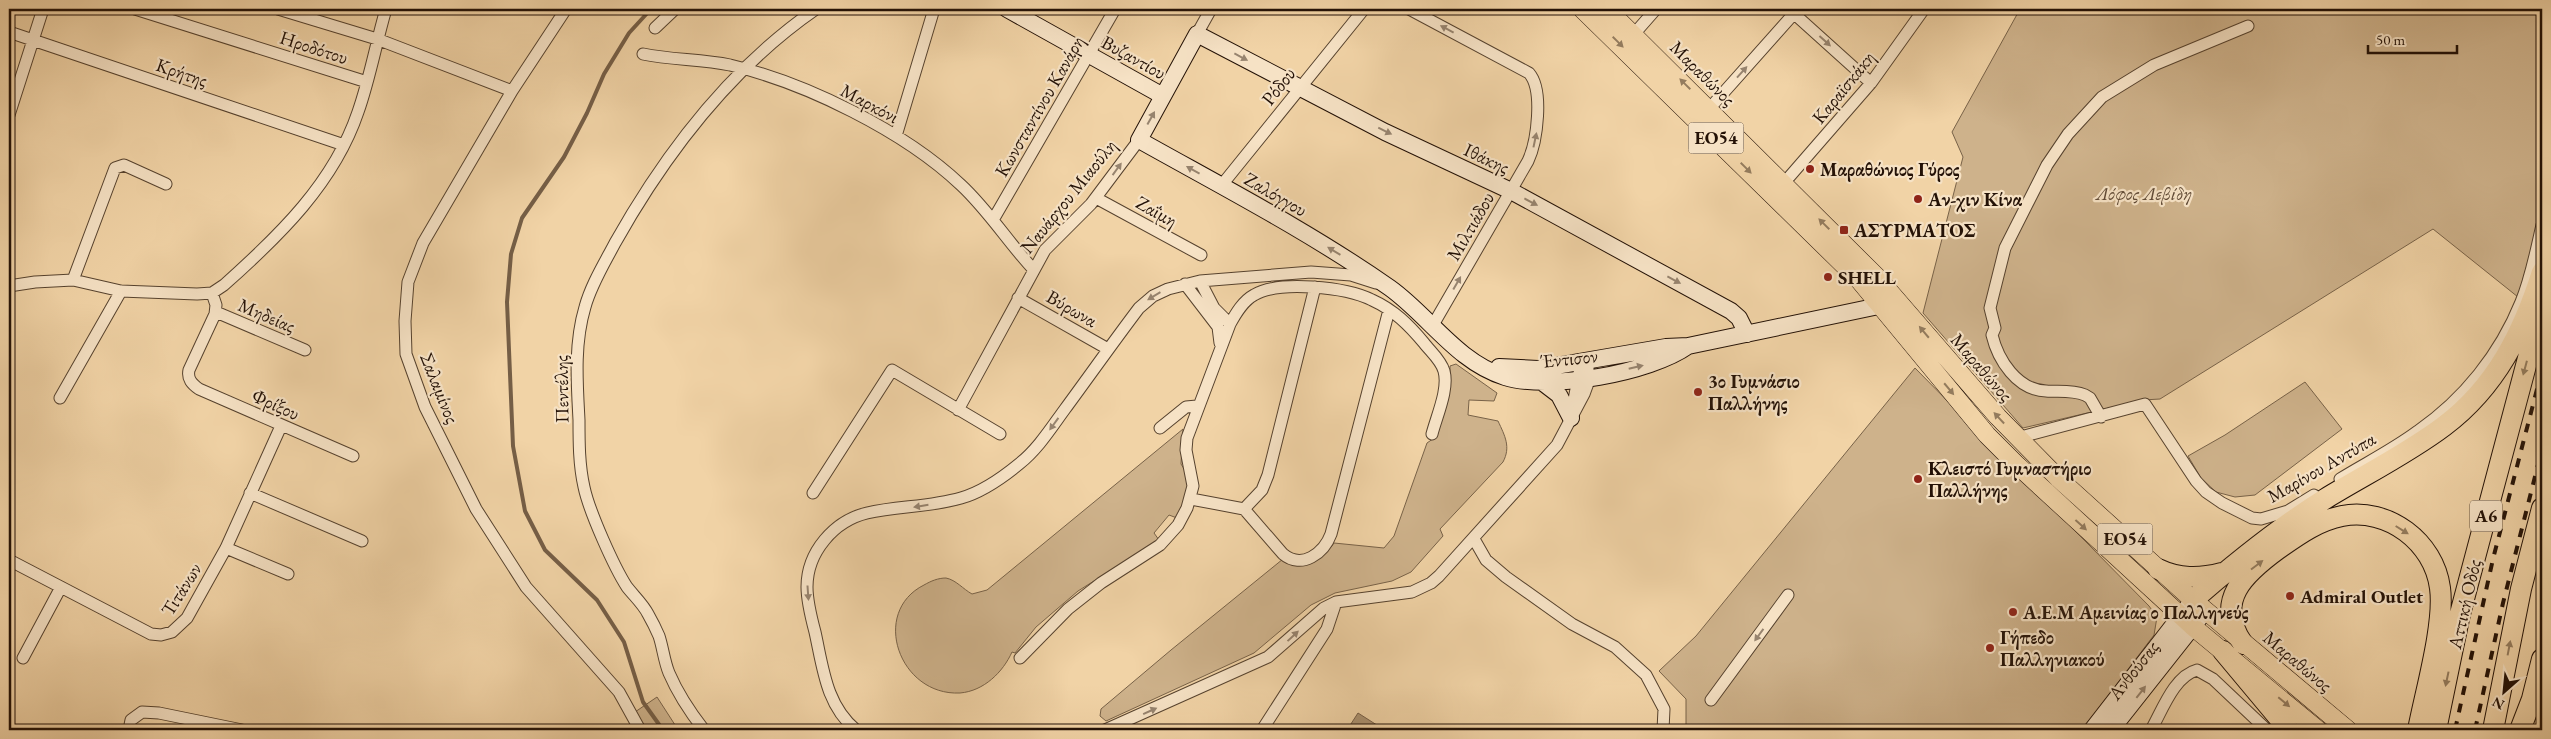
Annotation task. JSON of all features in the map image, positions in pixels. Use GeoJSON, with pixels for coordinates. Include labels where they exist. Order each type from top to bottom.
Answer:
{"type":"FeatureCollection","features":[{"type":"Feature","properties":{"kind":"highway"},"geometry":{"type":"LineString","coordinates":[[2192,613],[2224,572],[2299,516],[2426,439],[2462,411],[2487,385],[2508,354],[2525,322],[2542,272]]}},
{"type":"Feature","properties":{"kind":"highway","name":"Αττική Οδός"},"geometry":{"type":"LineString","coordinates":[[2436,730],[2460,614],[2542,304]]}},
{"type":"Feature","properties":{"kind":"highway"},"geometry":{"type":"LineString","coordinates":[[2493,730],[2521,589],[2542,508]]}},
{"type":"Feature","properties":{"kind":"highway"},"geometry":{"type":"LineString","coordinates":[[2243,644],[2234,627],[2232,605],[2240,583],[2250,570],[2301,533],[2326,520],[2359,515],[2375,517],[2392,523],[2408,533],[2422,547],[2432,563],[2440,587],[2438,624],[2418,730]]}},
{"type":"Feature","properties":{"kind":"highway"},"geometry":{"type":"LineString","coordinates":[[2158,568],[2191,578],[2224,572]]}},
{"type":"Feature","properties":{"kind":"highway"},"geometry":{"type":"LineString","coordinates":[[2223,652],[2289,730]]}},
{"type":"Feature","properties":{"kind":"highway"},"geometry":{"type":"LineString","coordinates":[[2520,730],[2532,699],[2542,658]]}},
{"type":"Feature","properties":{"kind":"main road","name":"Μαραθώνος"},"geometry":{"type":"LineString","coordinates":[[1582,9],[1849,269],[1889,304],[2058,478],[2158,568],[2223,652],[2318,730]]}},
{"type":"Feature","properties":{"kind":"main road","name":"Μαραθώνος"},"geometry":{"type":"LineString","coordinates":[[1607,9],[1710,109],[1876,276],[1889,304],[1987,435],[2016,464],[2192,613],[2243,644],[2348,730]]}},
{"type":"Feature","properties":{"kind":"street"},"geometry":{"type":"LineString","coordinates":[[9,115],[43,9]]}},
{"type":"Feature","properties":{"kind":"street","name":"Ηροδότου"},"geometry":{"type":"LineString","coordinates":[[135,9],[367,82]]}},
{"type":"Feature","properties":{"kind":"street"},"geometry":{"type":"LineString","coordinates":[[278,9],[377,39],[512,91]]}},
{"type":"Feature","properties":{"kind":"street"},"geometry":{"type":"LineString","coordinates":[[9,286],[35,282],[73,280],[120,291],[212,293],[237,274],[298,213],[330,170],[358,114],[386,9]]}},
{"type":"Feature","properties":{"kind":"street","name":"Σαλαμίνος"},"geometry":{"type":"LineString","coordinates":[[566,9],[512,91],[423,243],[408,282],[405,321],[406,354],[425,407],[476,509],[526,587],[619,692],[640,730]]}},
{"type":"Feature","properties":{"kind":"street"},"geometry":{"type":"LineString","coordinates":[[656,28],[675,9]]}},
{"type":"Feature","properties":{"kind":"street","name":"Πεντέλης"},"geometry":{"type":"LineString","coordinates":[[704,730],[684,704],[668,671],[659,637],[646,611],[627,587],[616,567],[584,488],[579,441],[578,335],[585,306],[597,276],[651,184],[690,129],[788,29],[816,9]]}},
{"type":"Feature","properties":{"kind":"street"},"geometry":{"type":"LineString","coordinates":[[896,136],[934,9]]}},
{"type":"Feature","properties":{"kind":"street","name":"Κωνσταντίνου Κανάρη"},"geometry":{"type":"LineString","coordinates":[[993,220],[1115,9]]}},
{"type":"Feature","properties":{"kind":"street","name":"Ναυάρχου Μιαούλη"},"geometry":{"type":"LineString","coordinates":[[958,410],[1034,268],[1050,244],[1096,198],[1139,140],[1211,9]]}},
{"type":"Feature","properties":{"kind":"street","name":"Ρόδου"},"geometry":{"type":"LineString","coordinates":[[1221,186],[1364,9]]}},
{"type":"Feature","properties":{"kind":"street","name":"Μιλτιάδου"},"geometry":{"type":"LineString","coordinates":[[1409,9],[1524,70],[1534,80],[1536,91],[1536,139],[1528,162],[1433,325]]}},
{"type":"Feature","properties":{"kind":"street"},"geometry":{"type":"LineString","coordinates":[[1634,34],[1656,9]]}},
{"type":"Feature","properties":{"kind":"street","name":"Καραϊσκάκη"},"geometry":{"type":"LineString","coordinates":[[1784,183],[1871,83],[1924,9]]}},
{"type":"Feature","properties":{"kind":"street"},"geometry":{"type":"LineString","coordinates":[[1710,109],[1794,10],[1871,83]]}},
{"type":"Feature","properties":{"kind":"street","name":"Βυζαντίου"},"geometry":{"type":"LineString","coordinates":[[1015,11],[1163,96]]}},
{"type":"Feature","properties":{"kind":"street"},"geometry":{"type":"LineString","coordinates":[[2101,417],[2090,398],[2085,395],[2034,389],[2015,377],[2002,363],[1992,335],[1996,328],[1990,308],[2005,248],[2048,165],[2068,134],[2102,98],[2154,65],[2248,26]]}},
{"type":"Feature","properties":{"kind":"street","name":"Κρήτης"},"geometry":{"type":"LineString","coordinates":[[9,32],[344,145]]}},
{"type":"Feature","properties":{"kind":"street","name":"Ιθάκης"},"geometry":{"type":"LineString","coordinates":[[1198,34],[1299,88],[1511,191],[1732,311],[1739,318],[1747,334]]}},
{"type":"Feature","properties":{"kind":"street","name":"Μαρκόνι"},"geometry":{"type":"LineString","coordinates":[[643,54],[720,64],[746,70],[829,101],[896,136],[956,180],[1034,268]]}},
{"type":"Feature","properties":{"kind":"street","name":"Ζαλόγγου"},"geometry":{"type":"LineString","coordinates":[[1139,140],[1333,251],[1389,288]]}},
{"type":"Feature","properties":{"kind":"street"},"geometry":{"type":"LineString","coordinates":[[73,280],[115,168],[124,165],[166,184]]}},
{"type":"Feature","properties":{"kind":"street","name":"Ζαΐμη"},"geometry":{"type":"LineString","coordinates":[[1096,198],[1201,255]]}},
{"type":"Feature","properties":{"kind":"street","name":"Μαρίνου Αντύπα"},"geometry":{"type":"LineString","coordinates":[[2018,438],[2145,404],[2196,481],[2206,492],[2252,518],[2261,519],[2288,511],[2417,432],[2440,415],[2478,375],[2500,344],[2521,301],[2542,225]]}},
{"type":"Feature","properties":{"kind":"street"},"geometry":{"type":"LineString","coordinates":[[856,730],[839,712],[831,697],[809,607],[808,574],[820,547],[831,533],[853,518],[866,513],[962,498],[1000,478],[1021,463],[1042,441],[1139,308],[1147,300],[1168,289],[1200,281],[1291,272],[1326,272],[1351,276],[1389,288]]}},
{"type":"Feature","properties":{"kind":"street"},"geometry":{"type":"LineString","coordinates":[[1200,281],[1214,308],[1230,324]]}},
{"type":"Feature","properties":{"kind":"street"},"geometry":{"type":"LineString","coordinates":[[1185,284],[1218,327],[1221,344]]}},
{"type":"Feature","properties":{"kind":"street"},"geometry":{"type":"LineString","coordinates":[[1244,508],[1262,490],[1268,474],[1315,287]]}},
{"type":"Feature","properties":{"kind":"street"},"geometry":{"type":"LineString","coordinates":[[1020,658],[1056,619],[1085,595],[1169,538],[1178,525],[1190,499],[1192,480],[1186,444],[1197,406],[1221,344],[1236,312],[1254,295],[1271,290],[1315,287],[1360,294],[1389,310],[1407,323],[1444,372],[1444,388],[1432,434]]}},
{"type":"Feature","properties":{"kind":"street","name":"Έντισον"},"geometry":{"type":"LineString","coordinates":[[1389,288],[1433,325],[1461,352],[1505,377],[1542,382],[1583,379],[1654,363],[1674,356],[1688,346]]}},
{"type":"Feature","properties":{"kind":"street"},"geometry":{"type":"LineString","coordinates":[[60,398],[120,291]]}},
{"type":"Feature","properties":{"kind":"street"},"geometry":{"type":"LineString","coordinates":[[212,293],[216,312]]}},
{"type":"Feature","properties":{"kind":"street","name":"Βύρωνα"},"geometry":{"type":"LineString","coordinates":[[1018,298],[1108,350]]}},
{"type":"Feature","properties":{"kind":"street","name":"Έντισον"},"geometry":{"type":"LineString","coordinates":[[1461,352],[1489,364],[1511,369],[1538,368],[1666,347],[1688,346],[1889,304]]}},
{"type":"Feature","properties":{"kind":"street"},"geometry":{"type":"LineString","coordinates":[[1190,499],[1244,508],[1283,554],[1290,558],[1307,560],[1326,544],[1331,534],[1389,310]]}},
{"type":"Feature","properties":{"kind":"street","name":"Μηδείας"},"geometry":{"type":"LineString","coordinates":[[216,312],[305,350]]}},
{"type":"Feature","properties":{"kind":"street","name":"Φρίξου"},"geometry":{"type":"LineString","coordinates":[[216,312],[190,367],[189,377],[199,389],[353,456]]}},
{"type":"Feature","properties":{"kind":"street"},"geometry":{"type":"LineString","coordinates":[[1105,730],[1268,657],[1324,608],[1336,602],[1394,595],[1421,589],[1439,576],[1553,450],[1571,418],[1571,406],[1583,379],[1584,361]]}},
{"type":"Feature","properties":{"kind":"street"},"geometry":{"type":"LineString","coordinates":[[813,494],[892,370],[1000,434]]}},
{"type":"Feature","properties":{"kind":"street"},"geometry":{"type":"LineString","coordinates":[[1542,382],[1560,395],[1571,418]]}},
{"type":"Feature","properties":{"kind":"street"},"geometry":{"type":"LineString","coordinates":[[1160,428],[1186,407],[1197,406]]}},
{"type":"Feature","properties":{"kind":"street","name":"Τιτάνων"},"geometry":{"type":"LineString","coordinates":[[9,560],[151,634],[166,634],[176,630],[184,623],[226,548],[281,426]]}},
{"type":"Feature","properties":{"kind":"street"},"geometry":{"type":"LineString","coordinates":[[250,493],[362,541]]}},
{"type":"Feature","properties":{"kind":"street"},"geometry":{"type":"LineString","coordinates":[[1474,539],[1486,560],[1506,577],[1572,624],[1615,647],[1646,675],[1664,708],[1663,730]]}},
{"type":"Feature","properties":{"kind":"street"},"geometry":{"type":"LineString","coordinates":[[226,548],[288,574]]}},
{"type":"Feature","properties":{"kind":"street"},"geometry":{"type":"LineString","coordinates":[[24,658],[61,587]]}},
{"type":"Feature","properties":{"kind":"street"},"geometry":{"type":"LineString","coordinates":[[1711,700],[1788,595]]}},
{"type":"Feature","properties":{"kind":"street"},"geometry":{"type":"LineString","coordinates":[[1262,730],[1327,629],[1336,602]]}},
{"type":"Feature","properties":{"kind":"street","name":"Ανθούσας"},"geometry":{"type":"LineString","coordinates":[[2092,730],[2192,613]]}},
{"type":"Feature","properties":{"kind":"street","name":"Ανθούσας"},"geometry":{"type":"LineString","coordinates":[[2111,730],[2192,613]]}},
{"type":"Feature","properties":{"kind":"street"},"geometry":{"type":"LineString","coordinates":[[2152,730],[2180,681],[2189,672],[2197,670],[2219,684],[2267,730]]}},
{"type":"Feature","properties":{"kind":"street"},"geometry":{"type":"LineString","coordinates":[[128,730],[130,720],[142,712],[159,713],[242,730]]}},
{"type":"Feature","properties":{"kind":"green space","name":"Λόφος Λεβίδη"},"geometry":{"type":"Polygon","coordinates":[[[2020,9],[2542,9],[2542,211],[2518,297],[2433,229],[2160,399],[2143,400],[2023,428],[1923,313],[1963,157],[1952,132],[2020,9]]]}},
{"type":"Feature","properties":{"kind":"green space"},"geometry":{"type":"Polygon","coordinates":[[[1456,364],[1497,393],[1494,401],[1469,400],[1468,415],[1498,421],[1505,437],[1507,451],[1503,462],[1440,529],[1443,536],[1411,572],[1392,581],[1335,593],[1311,605],[1254,653],[1106,721],[1100,716],[1101,709],[1283,559],[1298,564],[1312,562],[1323,555],[1334,543],[1384,548],[1394,536],[1427,443],[1437,436],[1450,384],[1450,366],[1456,364]]]}},
{"type":"Feature","properties":{"kind":"green space"},"geometry":{"type":"Polygon","coordinates":[[[1915,368],[2149,606],[2157,617],[2154,635],[2082,730],[1686,730],[1686,699],[1659,671],[1696,636],[1915,368]]]}},
{"type":"Feature","properties":{"kind":"green space"},"geometry":{"type":"Polygon","coordinates":[[[2305,382],[2342,429],[2255,495],[2235,497],[2216,492],[2201,478],[2188,456],[2225,435],[2305,382]]]}},
{"type":"Feature","properties":{"kind":"green space"},"geometry":{"type":"Polygon","coordinates":[[[1183,429],[1181,464],[1186,472],[1190,486],[1177,518],[1169,515],[1154,533],[1159,540],[1078,591],[1036,627],[1015,653],[1012,652],[998,673],[977,689],[960,693],[939,690],[921,681],[908,667],[899,650],[896,632],[898,614],[908,598],[924,585],[943,578],[953,581],[972,594],[987,590],[1183,429]]]}},
{"type":"Feature","properties":{"kind":"green space"},"geometry":{"type":"Polygon","coordinates":[[[657,697],[680,730],[645,730],[635,712],[657,697]]]}},
{"type":"Feature","properties":{"kind":"shaded area"},"geometry":{"type":"Polygon","coordinates":[[[1358,713],[1380,727],[1378,730],[1347,730],[1358,713]]]}},
{"type":"Feature","properties":{"kind":"waterway"},"geometry":{"type":"LineString","coordinates":[[651,9],[629,33],[604,74],[587,113],[564,157],[522,218],[511,254],[507,302],[513,446],[525,511],[545,550],[597,600],[624,642],[643,702],[663,730]]}},
{"type":"Feature","properties":{"kind":"railway"},"geometry":{"type":"LineString","coordinates":[[2455,730],[2493,559],[2542,370]]}},
{"type":"Feature","properties":{"kind":"railway"},"geometry":{"type":"LineString","coordinates":[[2475,730],[2503,603],[2542,449]]}},
{"type":"Feature","properties":{"kind":"place","name":"Μαραθώνιος Γύρος"},"geometry":{"type":"Point","coordinates":[1810,169]}},
{"type":"Feature","properties":{"kind":"place","name":"Αν-χιν Κίνα"},"geometry":{"type":"Point","coordinates":[1918,199]}},
{"type":"Feature","properties":{"kind":"place","name":"ΑΣΥΡΜΑΤΟΣ"},"geometry":{"type":"Point","coordinates":[1844,230]}},
{"type":"Feature","properties":{"kind":"place","name":"SHELL"},"geometry":{"type":"Point","coordinates":[1828,277]}},
{"type":"Feature","properties":{"kind":"place","name":"3ο Γυμνάσιο Παλλήνης"},"geometry":{"type":"Point","coordinates":[1698,392]}},
{"type":"Feature","properties":{"kind":"place","name":"Κλειστό Γυμναστήριο Παλλήνης"},"geometry":{"type":"Point","coordinates":[1918,479]}},
{"type":"Feature","properties":{"kind":"place","name":"Admiral Outlet"},"geometry":{"type":"Point","coordinates":[2290,596]}},
{"type":"Feature","properties":{"kind":"place","name":"Α.Ε.Μ Αμεινίας ο Παλληνεύς"},"geometry":{"type":"Point","coordinates":[2013,612]}},
{"type":"Feature","properties":{"kind":"place","name":"Γήπεδο Παλληνιακού"},"geometry":{"type":"Point","coordinates":[1990,648]}}]}
